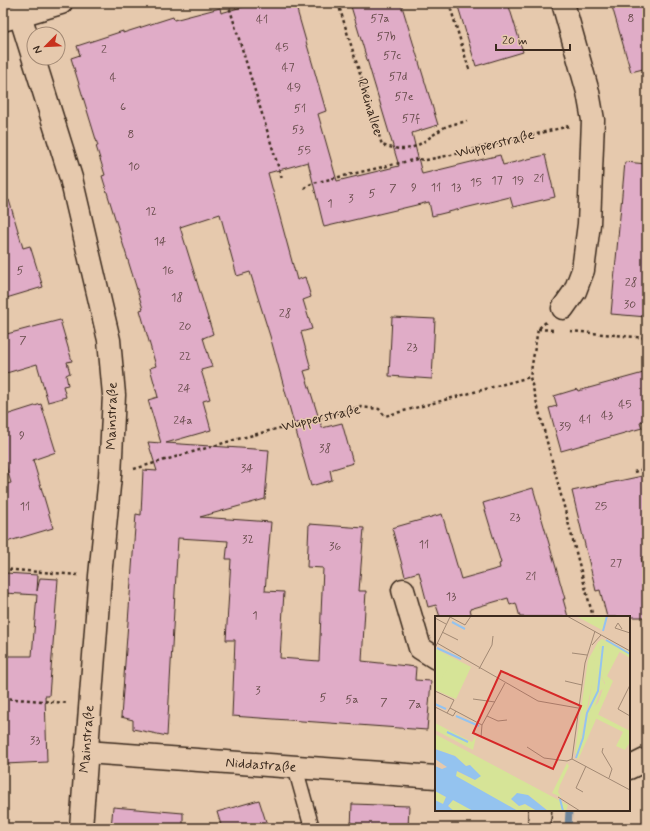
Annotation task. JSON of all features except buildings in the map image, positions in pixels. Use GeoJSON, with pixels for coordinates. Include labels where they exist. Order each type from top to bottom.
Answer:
{"type":"FeatureCollection","features":[{"type":"Feature","properties":{"kind":"street"},"geometry":{"type":"LineString","coordinates":[[12,17],[61,3]]}},
{"type":"Feature","properties":{"kind":"street"},"geometry":{"type":"LineString","coordinates":[[563,3],[588,92],[593,120],[588,224],[583,270],[575,291],[563,308]]}},
{"type":"Feature","properties":{"kind":"street","name":"Mainstraße"},"geometry":{"type":"LineString","coordinates":[[12,17],[71,178],[109,340],[114,395],[110,476],[100,576],[81,828]]}},
{"type":"Feature","properties":{"kind":"street"},"geometry":{"type":"LineString","coordinates":[[403,590],[420,648],[435,657]]}},
{"type":"Feature","properties":{"kind":"street","name":"Niddastraße"},"geometry":{"type":"LineString","coordinates":[[86,752],[435,777]]}},
{"type":"Feature","properties":{"kind":"street"},"geometry":{"type":"LineString","coordinates":[[630,767],[647,758]]}},
{"type":"Feature","properties":{"kind":"street"},"geometry":{"type":"LineString","coordinates":[[539,828],[540,811]]}},
{"type":"Feature","properties":{"kind":"lane"},"geometry":{"type":"LineString","coordinates":[[294,767],[312,828]]}},
{"type":"Feature","properties":{"kind":"path"},"geometry":{"type":"LineString","coordinates":[[228,3],[282,179]]}},
{"type":"Feature","properties":{"kind":"path","name":"Rheinallee"},"geometry":{"type":"LineString","coordinates":[[338,3],[382,145],[393,148],[414,147],[428,141],[446,127],[467,121]]}},
{"type":"Feature","properties":{"kind":"path"},"geometry":{"type":"LineString","coordinates":[[448,3],[469,69]]}},
{"type":"Feature","properties":{"kind":"path","name":"Wupperstraße"},"geometry":{"type":"LineString","coordinates":[[304,188],[313,183],[417,159],[426,160],[451,155],[593,120]]}},
{"type":"Feature","properties":{"kind":"path"},"geometry":{"type":"LineString","coordinates":[[563,308],[538,329],[530,377],[566,518],[594,616]]}},
{"type":"Feature","properties":{"kind":"path"},"geometry":{"type":"LineString","coordinates":[[538,329],[561,331]]}},
{"type":"Feature","properties":{"kind":"path"},"geometry":{"type":"LineString","coordinates":[[569,331],[647,338]]}},
{"type":"Feature","properties":{"kind":"path","name":"Wupperstraße"},"geometry":{"type":"LineString","coordinates":[[110,476],[234,440],[360,407],[379,408],[385,416],[530,377]]}},
{"type":"Feature","properties":{"kind":"path"},"geometry":{"type":"LineString","coordinates":[[634,472],[647,468]]}},
{"type":"Feature","properties":{"kind":"path"},"geometry":{"type":"LineString","coordinates":[[3,569],[100,576]]}},
{"type":"Feature","properties":{"kind":"path"},"geometry":{"type":"LineString","coordinates":[[3,698],[90,704]]}},
{"type":"Feature","properties":{"kind":"waterway"},"geometry":{"type":"LineString","coordinates":[[568,828],[569,811]]}}]}
